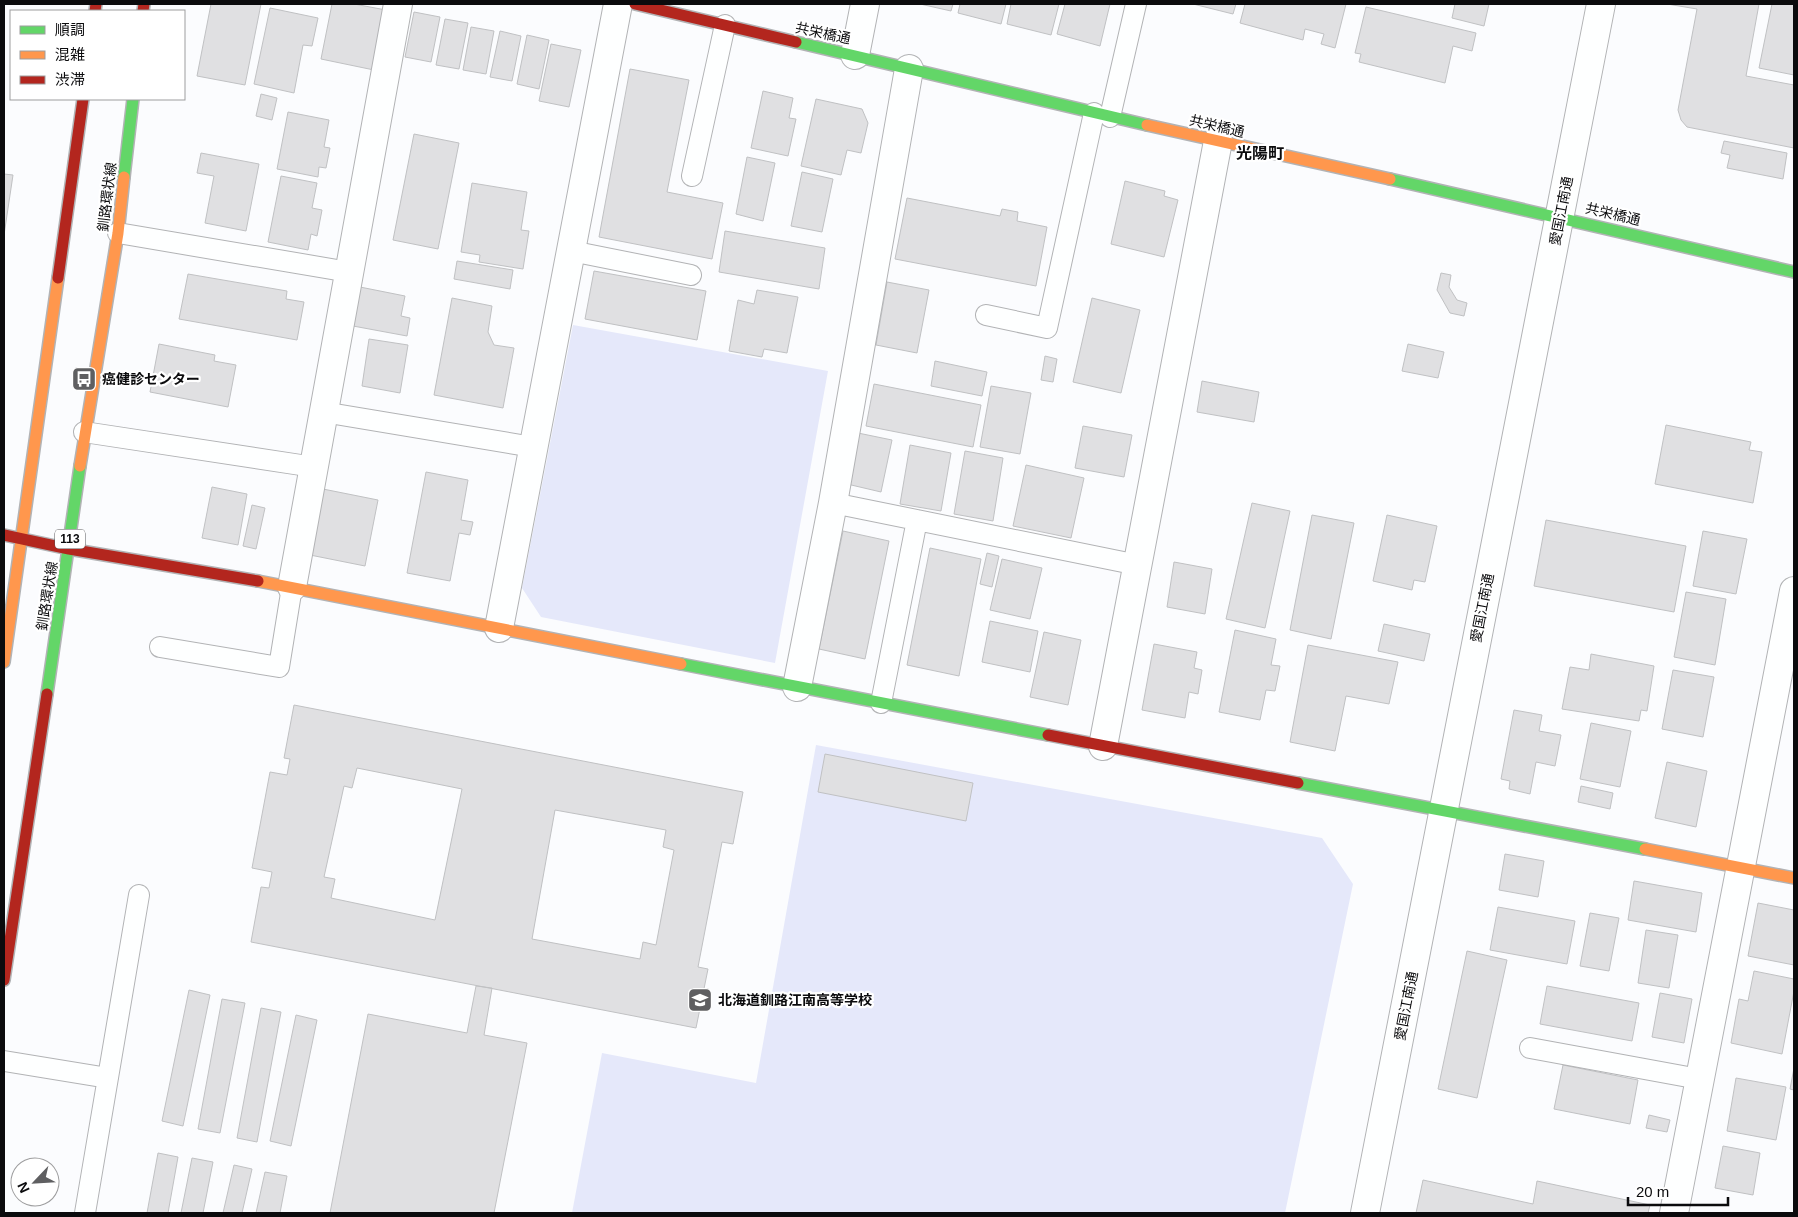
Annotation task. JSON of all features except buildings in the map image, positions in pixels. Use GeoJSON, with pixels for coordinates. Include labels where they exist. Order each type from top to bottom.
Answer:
{"type":"FeatureCollection","features":[{"type":"Feature","properties":{"kind":"street"},"geometry":{"type":"LineString","coordinates":[[292,587],[398,4]]}},
{"type":"Feature","properties":{"kind":"street"},"geometry":{"type":"LineString","coordinates":[[499,628],[618,4]]}},
{"type":"Feature","properties":{"kind":"street","name":"共栄橋通"},"geometry":{"type":"LineString","coordinates":[[635,4],[1102,115],[1559,217],[1794,272]]}},
{"type":"Feature","properties":{"kind":"street"},"geometry":{"type":"LineString","coordinates":[[855,55],[865,4]]}},
{"type":"Feature","properties":{"kind":"street","name":"愛国江南通"},"geometry":{"type":"LineString","coordinates":[[1365,1213],[1442,810],[1601,4]]}},
{"type":"Feature","properties":{"kind":"street"},"geometry":{"type":"LineString","coordinates":[[797,687],[833,503],[909,68]]}},
{"type":"Feature","properties":{"kind":"street"},"geometry":{"type":"LineString","coordinates":[[4,662],[23,539],[83,100]]}},
{"type":"Feature","properties":{"kind":"street","name":"釧路環状線"},"geometry":{"type":"LineString","coordinates":[[4,980],[69,549],[84,432],[118,233],[133,100]]}},
{"type":"Feature","properties":{"kind":"street"},"geometry":{"type":"LineString","coordinates":[[1103,746],[1218,141]]}},
{"type":"Feature","properties":{"kind":"street"},"geometry":{"type":"LineString","coordinates":[[4,535],[69,549],[292,587],[797,687],[1794,878]]}},
{"type":"Feature","properties":{"kind":"street"},"geometry":{"type":"LineString","coordinates":[[1674,1213],[1739,868],[1794,591]]}},
{"type":"Feature","properties":{"kind":"lane"},"geometry":{"type":"LineString","coordinates":[[986,315],[1047,328],[1102,115],[1136,4]]}},
{"type":"Feature","properties":{"kind":"lane"},"geometry":{"type":"LineString","coordinates":[[692,176],[725,25]]}},
{"type":"Feature","properties":{"kind":"lane"},"geometry":{"type":"LineString","coordinates":[[118,233],[349,272]]}},
{"type":"Feature","properties":{"kind":"lane"},"geometry":{"type":"LineString","coordinates":[[571,251],[691,275]]}},
{"type":"Feature","properties":{"kind":"lane"},"geometry":{"type":"LineString","coordinates":[[324,412],[533,447]]}},
{"type":"Feature","properties":{"kind":"lane"},"geometry":{"type":"LineString","coordinates":[[84,432],[314,467]]}},
{"type":"Feature","properties":{"kind":"lane"},"geometry":{"type":"LineString","coordinates":[[833,503],[1138,565]]}},
{"type":"Feature","properties":{"kind":"lane"},"geometry":{"type":"LineString","coordinates":[[881,703],[916,520]]}},
{"type":"Feature","properties":{"kind":"lane"},"geometry":{"type":"LineString","coordinates":[[160,648],[279,667],[292,587]]}},
{"type":"Feature","properties":{"kind":"lane"},"geometry":{"type":"LineString","coordinates":[[85,1213],[139,895]]}},
{"type":"Feature","properties":{"kind":"lane"},"geometry":{"type":"LineString","coordinates":[[1530,1048],[1699,1079]]}},
{"type":"Feature","properties":{"kind":"lane"},"geometry":{"type":"LineString","coordinates":[[4,1061],[108,1078]]}},
{"type":"Feature","properties":{"kind":"shaded area"},"geometry":{"type":"Polygon","coordinates":[[[573,325],[828,371],[775,663],[541,617],[522,588],[573,325]]]}},
{"type":"Feature","properties":{"kind":"shaded area"},"geometry":{"type":"Polygon","coordinates":[[[816,745],[1322,838],[1353,884],[1285,1213],[572,1213],[602,1053],[756,1083],[816,745]]]}},
{"type":"Feature","properties":{"kind":"traffic: fast"},"geometry":{"type":"LineString","coordinates":[[796,42],[1147,125]]}},
{"type":"Feature","properties":{"kind":"traffic: fast"},"geometry":{"type":"LineString","coordinates":[[124,177],[133,100]]}},
{"type":"Feature","properties":{"kind":"traffic: fast"},"geometry":{"type":"LineString","coordinates":[[1390,179],[1794,272]]}},
{"type":"Feature","properties":{"kind":"traffic: fast"},"geometry":{"type":"LineString","coordinates":[[47,694],[80,466]]}},
{"type":"Feature","properties":{"kind":"traffic: fast"},"geometry":{"type":"LineString","coordinates":[[681,664],[1048,735]]}},
{"type":"Feature","properties":{"kind":"traffic: fast"},"geometry":{"type":"LineString","coordinates":[[1298,783],[1645,849]]}},
{"type":"Feature","properties":{"kind":"traffic: slow"},"geometry":{"type":"LineString","coordinates":[[1147,125],[1390,179]]}},
{"type":"Feature","properties":{"kind":"traffic: slow"},"geometry":{"type":"LineString","coordinates":[[80,466],[118,233],[124,177]]}},
{"type":"Feature","properties":{"kind":"traffic: slow"},"geometry":{"type":"LineString","coordinates":[[4,662],[58,278]]}},
{"type":"Feature","properties":{"kind":"traffic: slow"},"geometry":{"type":"LineString","coordinates":[[258,581],[681,664]]}},
{"type":"Feature","properties":{"kind":"traffic: slow"},"geometry":{"type":"LineString","coordinates":[[1645,849],[1794,878]]}},
{"type":"Feature","properties":{"kind":"traffic: jam"},"geometry":{"type":"LineString","coordinates":[[95,10],[96,4]]}},
{"type":"Feature","properties":{"kind":"traffic: jam"},"geometry":{"type":"LineString","coordinates":[[143,10],[144,4]]}},
{"type":"Feature","properties":{"kind":"traffic: jam"},"geometry":{"type":"LineString","coordinates":[[635,4],[796,42]]}},
{"type":"Feature","properties":{"kind":"traffic: jam"},"geometry":{"type":"LineString","coordinates":[[58,278],[83,100]]}},
{"type":"Feature","properties":{"kind":"traffic: jam"},"geometry":{"type":"LineString","coordinates":[[4,535],[69,549],[258,581]]}},
{"type":"Feature","properties":{"kind":"traffic: jam"},"geometry":{"type":"LineString","coordinates":[[4,980],[47,694]]}},
{"type":"Feature","properties":{"kind":"traffic: jam"},"geometry":{"type":"LineString","coordinates":[[1048,735],[1298,783]]}},
{"type":"Feature","properties":{"kind":"place","name":"癌健診センター"},"geometry":{"type":"Point","coordinates":[84,379]}},
{"type":"Feature","properties":{"kind":"place","name":"北海道釧路江南高等学校"},"geometry":{"type":"Point","coordinates":[700,1000]}},
{"type":"Feature","properties":{"kind":"district","name":"光陽町"},"geometry":{"type":"Point","coordinates":[1260,153]}}]}
